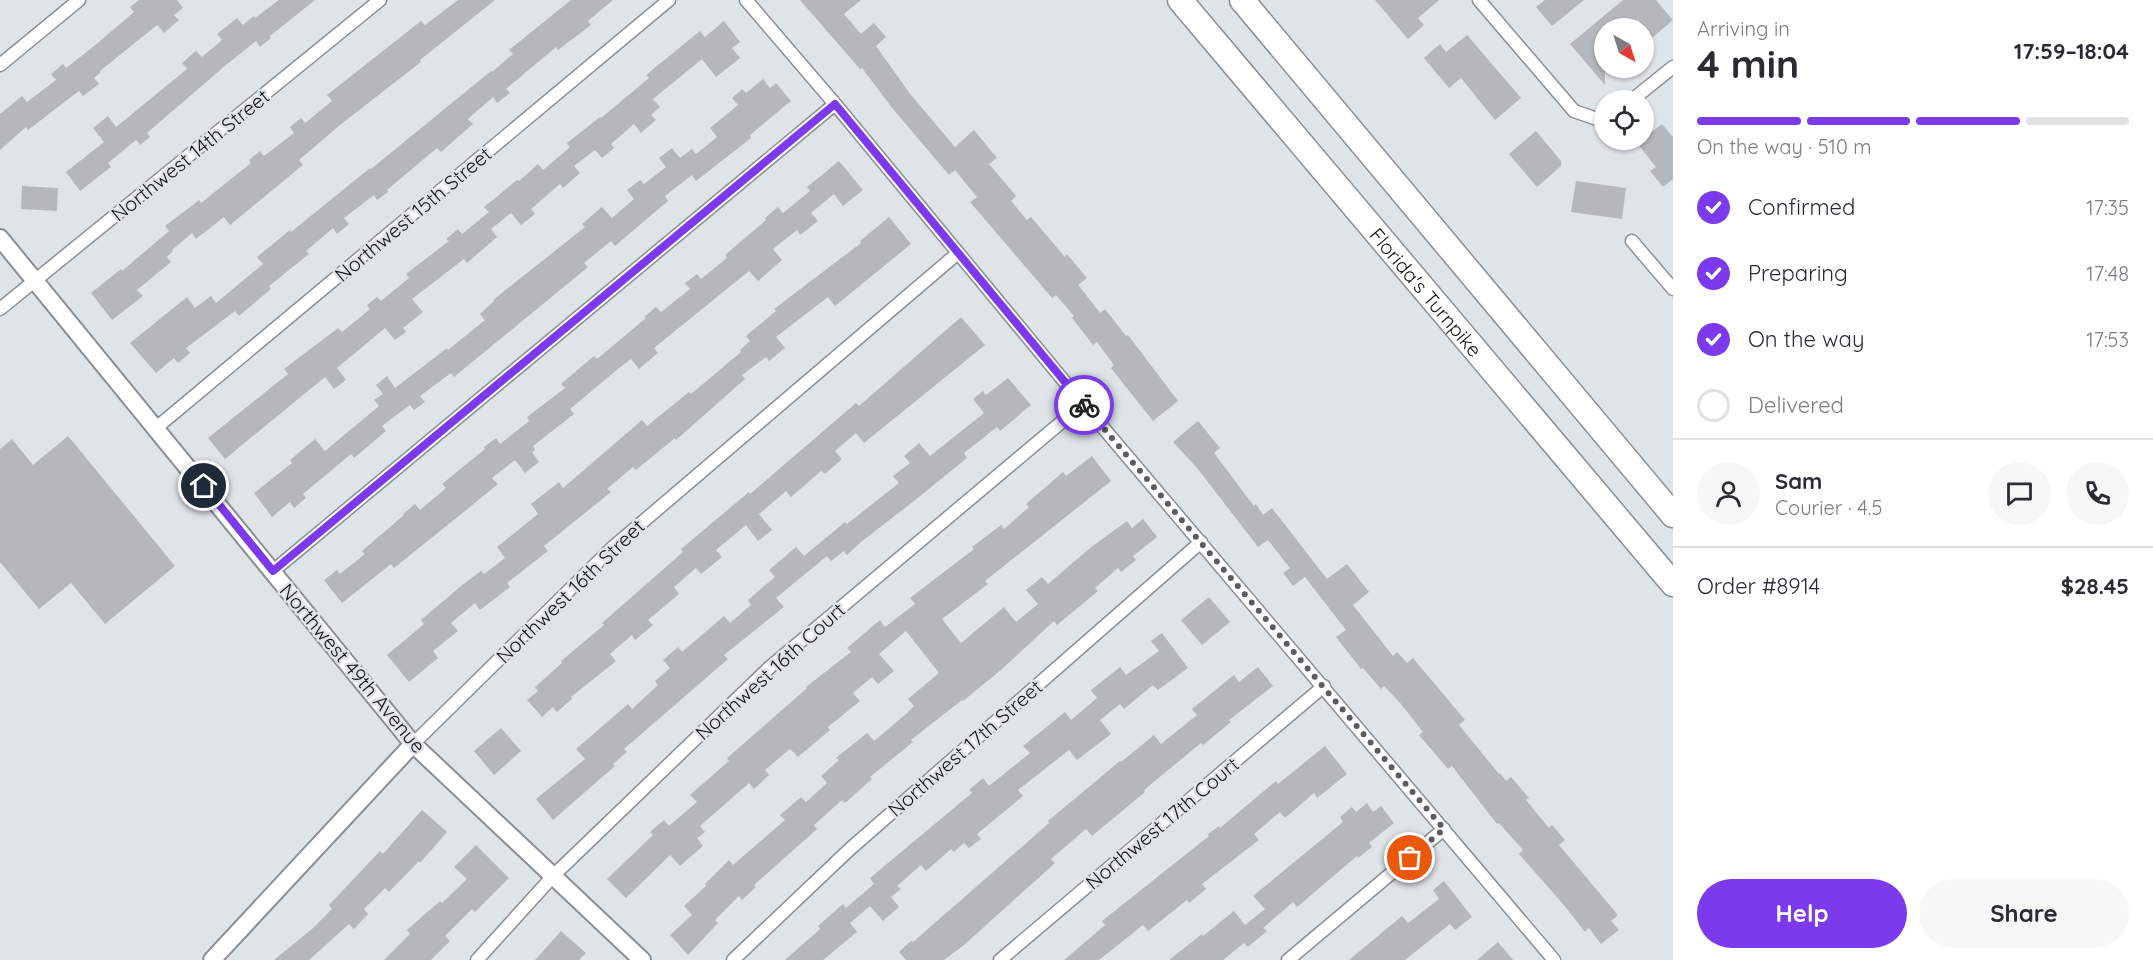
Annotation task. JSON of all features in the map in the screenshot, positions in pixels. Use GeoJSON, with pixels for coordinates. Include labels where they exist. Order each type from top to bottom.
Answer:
{"type":"FeatureCollection","features":[{"type":"Feature","properties":{"kind":"highway","name":"Florida's Turnpike"},"geometry":{"type":"LineString","coordinates":[[1180,0],[1673,584]]}},
{"type":"Feature","properties":{"kind":"highway"},"geometry":{"type":"LineString","coordinates":[[1242,0],[1673,515]]}},
{"type":"Feature","properties":{"kind":"street"},"geometry":{"type":"LineString","coordinates":[[0,65],[79,0]]}},
{"type":"Feature","properties":{"kind":"street","name":"Northwest 14th Street"},"geometry":{"type":"LineString","coordinates":[[0,309],[380,0]]}},
{"type":"Feature","properties":{"kind":"street","name":"Northwest 15th Street"},"geometry":{"type":"LineString","coordinates":[[156,428],[669,0]]}},
{"type":"Feature","properties":{"kind":"street"},"geometry":{"type":"LineString","coordinates":[[746,0],[1083,404],[1554,960]]}},
{"type":"Feature","properties":{"kind":"street"},"geometry":{"type":"LineString","coordinates":[[1479,0],[1574,111],[1594,116]]}},
{"type":"Feature","properties":{"kind":"street"},"geometry":{"type":"LineString","coordinates":[[1644,90],[1673,67]]}},
{"type":"Feature","properties":{"kind":"street"},"geometry":{"type":"LineString","coordinates":[[273,571],[835,104]]}},
{"type":"Feature","properties":{"kind":"street","name":"Northwest 49th Avenue"},"geometry":{"type":"LineString","coordinates":[[0,238],[413,744],[642,960]]}},
{"type":"Feature","properties":{"kind":"street"},"geometry":{"type":"LineString","coordinates":[[1632,241],[1673,289]]}},
{"type":"Feature","properties":{"kind":"street","name":"Northwest 16th Street"},"geometry":{"type":"LineString","coordinates":[[212,960],[413,744],[612,548],[958,253]]}},
{"type":"Feature","properties":{"kind":"street","name":"Northwest 16th Court"},"geometry":{"type":"LineString","coordinates":[[477,960],[554,875],[770,667],[1083,404]]}},
{"type":"Feature","properties":{"kind":"street","name":"Northwest 17th Street"},"geometry":{"type":"LineString","coordinates":[[733,960],[850,849],[1201,542]]}},
{"type":"Feature","properties":{"kind":"street","name":"Northwest 17th Court"},"geometry":{"type":"LineString","coordinates":[[1000,960],[1324,686]]}},
{"type":"Feature","properties":{"kind":"street"},"geometry":{"type":"LineString","coordinates":[[1288,960],[1444,829]]}},
{"type":"Feature","properties":{"kind":"building"},"geometry":{"type":"Polygon","coordinates":[[[139,0],[177,0],[183,8],[174,15],[179,20],[164,33],[157,25],[100,71],[94,78],[99,84],[83,96],[79,91],[28,130],[26,127],[0,150],[0,114],[22,96],[27,102],[56,80],[51,74],[63,64],[66,68],[93,47],[134,12],[130,7],[139,0]]]}},
{"type":"Feature","properties":{"kind":"building"},"geometry":{"type":"Polygon","coordinates":[[[279,0],[315,0],[270,36],[271,38],[260,47],[256,41],[226,65],[147,133],[150,137],[140,145],[136,140],[108,163],[111,167],[80,191],[66,172],[104,142],[93,128],[108,116],[116,127],[187,69],[182,63],[196,51],[202,57],[222,40],[217,34],[237,18],[243,25],[279,0]]]}},
{"type":"Feature","properties":{"kind":"building"},"geometry":{"type":"Polygon","coordinates":[[[458,0],[495,0],[420,60],[421,62],[340,125],[299,160],[303,165],[230,225],[224,217],[196,239],[192,233],[172,250],[167,257],[171,262],[137,290],[143,296],[112,320],[91,293],[121,269],[122,271],[169,231],[165,226],[199,200],[201,203],[251,163],[249,160],[260,151],[264,156],[294,133],[290,127],[301,118],[305,123],[332,101],[327,95],[421,21],[425,25],[458,0]]]}},
{"type":"Feature","properties":{"kind":"building"},"geometry":{"type":"Polygon","coordinates":[[[571,0],[613,0],[588,21],[591,25],[558,50],[556,47],[506,89],[510,93],[497,103],[493,97],[468,119],[473,124],[441,152],[437,148],[387,190],[388,192],[377,200],[374,195],[344,218],[349,224],[337,234],[333,228],[306,251],[309,254],[269,286],[271,289],[239,316],[235,311],[186,348],[190,353],[178,363],[174,358],[156,373],[130,343],[187,297],[195,308],[211,296],[216,303],[263,264],[257,257],[492,72],[513,54],[509,50],[571,0]]]}},
{"type":"Feature","properties":{"kind":"building"},"geometry":{"type":"Polygon","coordinates":[[[800,0],[861,0],[844,14],[861,34],[874,23],[886,37],[876,46],[911,95],[955,147],[974,130],[997,158],[989,164],[1016,196],[1011,201],[1027,220],[1031,217],[1065,257],[1067,254],[1087,278],[1078,285],[1100,313],[1105,309],[1126,336],[1128,335],[1178,401],[1153,421],[1111,368],[1114,365],[1097,342],[1093,345],[1072,318],[1074,316],[1056,295],[1052,298],[970,202],[977,197],[955,170],[949,175],[893,109],[862,68],[860,69],[800,0]]]}},
{"type":"Feature","properties":{"kind":"building"},"geometry":{"type":"Polygon","coordinates":[[[1375,0],[1439,0],[1418,18],[1424,25],[1408,39],[1375,0]]]}},
{"type":"Feature","properties":{"kind":"building"},"geometry":{"type":"Polygon","coordinates":[[[1545,0],[1584,0],[1552,26],[1536,7],[1545,0]]]}},
{"type":"Feature","properties":{"kind":"building"},"geometry":{"type":"Polygon","coordinates":[[[1623,0],[1656,0],[1673,20],[1654,36],[1654,18],[1601,18],[1623,0]]]}},
{"type":"Feature","properties":{"kind":"building"},"geometry":{"type":"Polygon","coordinates":[[[724,21],[740,42],[732,48],[740,58],[716,77],[702,59],[653,99],[660,107],[651,115],[656,120],[641,133],[634,124],[611,144],[614,148],[602,158],[595,150],[574,166],[580,173],[563,188],[560,184],[531,209],[535,214],[521,225],[511,213],[491,229],[497,237],[467,263],[464,259],[412,299],[423,312],[403,328],[406,332],[395,340],[385,328],[337,368],[346,380],[334,389],[325,377],[225,459],[208,438],[288,374],[284,369],[338,328],[342,332],[370,309],[367,305],[377,297],[381,301],[409,278],[406,274],[449,241],[446,239],[458,229],[462,234],[489,212],[484,207],[517,180],[519,181],[538,164],[543,170],[570,147],[567,143],[649,78],[646,75],[700,31],[705,37],[724,21]]]}},
{"type":"Feature","properties":{"kind":"building"},"geometry":{"type":"Polygon","coordinates":[[[1594,24],[1594,72],[1570,44],[1594,24]]]}},
{"type":"Feature","properties":{"kind":"building"},"geometry":{"type":"Polygon","coordinates":[[[1467,35],[1521,98],[1495,120],[1461,78],[1449,88],[1424,58],[1440,44],[1446,52],[1467,35]]]}},
{"type":"Feature","properties":{"kind":"building"},"geometry":{"type":"Polygon","coordinates":[[[763,79],[770,88],[776,83],[791,101],[750,135],[751,138],[696,181],[692,175],[665,196],[668,201],[615,246],[611,241],[584,263],[588,267],[454,377],[451,373],[420,396],[425,402],[414,410],[410,405],[382,426],[386,431],[354,458],[351,454],[303,494],[306,498],[294,508],[290,502],[272,517],[254,493],[292,463],[290,460],[315,439],[325,451],[379,406],[374,400],[383,394],[376,385],[387,376],[395,388],[447,348],[448,350],[485,320],[480,314],[493,300],[585,227],[582,224],[602,207],[612,218],[634,199],[627,190],[640,180],[644,184],[666,167],[659,158],[672,148],[680,158],[692,149],[696,154],[717,137],[710,128],[738,105],[732,98],[742,89],[746,93],[763,79]]]}},
{"type":"Feature","properties":{"kind":"building"},"geometry":{"type":"Polygon","coordinates":[[[1662,124],[1673,137],[1673,179],[1663,187],[1650,171],[1656,167],[1643,150],[1654,150],[1654,130],[1662,124]]]}},
{"type":"Feature","properties":{"kind":"building"},"geometry":{"type":"Polygon","coordinates":[[[1536,131],[1561,161],[1561,166],[1537,187],[1509,154],[1536,131]]]}},
{"type":"Feature","properties":{"kind":"building"},"geometry":{"type":"Polygon","coordinates":[[[839,161],[863,190],[843,206],[834,194],[811,213],[818,221],[800,235],[797,230],[773,249],[782,260],[758,281],[749,271],[654,348],[658,353],[639,369],[631,359],[618,369],[570,409],[574,414],[533,446],[535,450],[532,452],[539,462],[525,473],[515,460],[492,478],[498,484],[394,568],[391,564],[342,603],[324,580],[337,570],[340,574],[365,554],[362,551],[415,504],[420,510],[446,488],[442,484],[485,449],[484,447],[496,438],[500,444],[529,421],[527,417],[565,388],[561,384],[594,356],[597,359],[656,307],[661,312],[690,289],[685,283],[697,274],[701,279],[727,258],[725,255],[766,220],[765,218],[778,207],[783,213],[810,191],[807,187],[839,161]]]}},
{"type":"Feature","properties":{"kind":"building"},"geometry":{"type":"Polygon","coordinates":[[[1576,181],[1626,188],[1622,219],[1571,212],[1576,181]]]}},
{"type":"Feature","properties":{"kind":"building"},"geometry":{"type":"Polygon","coordinates":[[[22,186],[58,188],[57,211],[21,209],[22,186]]]}},
{"type":"Feature","properties":{"kind":"building"},"geometry":{"type":"Polygon","coordinates":[[[889,217],[911,244],[835,306],[828,297],[776,337],[785,348],[769,361],[766,357],[742,375],[745,379],[676,440],[675,438],[636,470],[633,467],[607,489],[611,492],[544,546],[548,551],[507,583],[510,587],[480,610],[475,603],[451,623],[458,631],[433,651],[438,658],[409,682],[387,655],[424,624],[421,620],[461,586],[481,571],[484,574],[505,558],[497,547],[538,514],[531,504],[559,482],[563,488],[642,420],[647,426],[689,392],[691,394],[741,352],[740,350],[750,341],[746,336],[776,311],[774,309],[861,243],[860,241],[889,217]]]}},
{"type":"Feature","properties":{"kind":"building"},"geometry":{"type":"Polygon","coordinates":[[[961,317],[985,345],[864,443],[856,433],[835,451],[842,459],[825,474],[821,471],[791,497],[786,491],[759,514],[772,530],[758,541],[746,525],[716,550],[722,557],[701,574],[696,568],[674,587],[679,594],[648,620],[653,625],[635,640],[632,635],[610,654],[616,661],[571,697],[572,699],[557,712],[553,707],[542,717],[527,700],[538,691],[535,687],[562,663],[561,661],[604,625],[602,623],[683,552],[681,549],[749,492],[750,494],[856,403],[859,406],[961,317]]]}},
{"type":"Feature","properties":{"kind":"building"},"geometry":{"type":"Polygon","coordinates":[[[1008,378],[1031,405],[1000,431],[997,427],[964,453],[967,458],[847,555],[844,551],[831,561],[827,556],[776,598],[784,607],[724,655],[728,659],[624,749],[627,752],[613,764],[615,766],[553,820],[536,799],[585,759],[576,749],[628,704],[632,709],[658,685],[655,681],[670,668],[663,660],[678,647],[682,652],[724,616],[730,623],[751,605],[748,600],[775,577],[769,570],[796,547],[804,556],[845,522],[847,524],[899,483],[893,476],[910,463],[904,456],[919,443],[930,456],[984,413],[973,399],[983,391],[986,395],[1008,378]]]}},
{"type":"Feature","properties":{"kind":"building"},"geometry":{"type":"Polygon","coordinates":[[[1198,421],[1220,448],[1214,453],[1254,506],[1256,504],[1263,515],[1272,508],[1327,579],[1347,564],[1369,592],[1353,605],[1393,656],[1397,652],[1407,663],[1413,658],[1465,720],[1459,725],[1499,774],[1506,781],[1511,777],[1529,798],[1526,800],[1549,828],[1552,825],[1565,840],[1559,845],[1618,915],[1611,921],[1619,930],[1601,944],[1589,928],[1585,932],[1519,854],[1523,850],[1499,823],[1497,824],[1452,766],[1448,769],[1419,735],[1423,732],[1401,704],[1384,686],[1381,689],[1363,668],[1361,669],[1336,637],[1346,630],[1305,577],[1293,586],[1283,573],[1290,568],[1268,540],[1258,547],[1197,468],[1173,442],[1198,421]]]}},
{"type":"Feature","properties":{"kind":"building"},"geometry":{"type":"Polygon","coordinates":[[[68,436],[175,566],[105,624],[71,583],[39,609],[0,562],[0,449],[12,439],[33,465],[68,436]]]}},
{"type":"Feature","properties":{"kind":"building"},"geometry":{"type":"Polygon","coordinates":[[[1092,456],[1111,481],[985,581],[988,584],[942,619],[961,643],[1004,607],[1016,622],[1038,604],[1026,590],[1042,577],[1048,584],[1090,548],[1127,521],[1132,528],[1143,519],[1157,537],[1133,556],[1136,560],[1121,572],[1118,568],[1095,588],[1098,591],[1057,625],[1054,621],[1002,669],[911,740],[913,742],[870,777],[872,779],[845,803],[842,800],[814,825],[817,829],[754,885],[756,887],[742,900],[739,896],[715,920],[718,923],[688,955],[670,935],[692,915],[684,906],[729,860],[733,865],[785,820],[780,815],[801,797],[806,802],[827,783],[821,776],[839,760],[836,758],[867,733],[874,741],[906,714],[914,706],[908,699],[939,673],[906,631],[879,654],[894,671],[878,684],[872,677],[853,693],[860,701],[828,727],[830,730],[798,757],[790,749],[765,770],[769,775],[754,789],[749,783],[700,826],[705,832],[697,838],[703,846],[680,866],[670,855],[626,898],[607,879],[653,835],[650,832],[664,820],[669,826],[697,802],[690,795],[729,761],[727,758],[806,687],[851,652],[847,648],[880,620],[885,627],[915,604],[910,598],[974,549],[972,547],[1001,525],[1004,529],[1029,507],[1026,504],[1063,472],[1066,476],[1092,456]]]}},
{"type":"Feature","properties":{"kind":"building"},"geometry":{"type":"Polygon","coordinates":[[[1209,597],[1230,622],[1202,645],[1181,620],[1209,597]]]}},
{"type":"Feature","properties":{"kind":"building"},"geometry":{"type":"Polygon","coordinates":[[[1162,633],[1188,668],[1158,690],[1153,685],[1124,709],[1120,704],[1100,720],[1111,734],[1077,760],[1069,750],[1018,790],[1023,796],[977,834],[981,839],[969,848],[964,843],[954,852],[951,849],[926,871],[921,865],[897,886],[901,889],[891,897],[899,907],[883,921],[870,906],[850,923],[857,932],[823,960],[785,960],[820,929],[818,926],[843,904],[846,908],[874,884],[870,878],[972,793],[969,790],[983,778],[989,786],[1030,753],[1023,746],[1065,712],[1071,720],[1097,698],[1091,690],[1120,667],[1126,675],[1159,651],[1151,641],[1162,633]]]}},
{"type":"Feature","properties":{"kind":"building"},"geometry":{"type":"Polygon","coordinates":[[[1258,667],[1273,686],[1229,720],[1231,722],[1203,745],[1201,743],[1144,790],[1145,792],[1092,836],[1086,829],[1051,859],[1055,863],[964,945],[944,960],[906,960],[899,952],[1120,761],[1154,735],[1161,744],[1197,715],[1192,709],[1234,675],[1239,682],[1258,667]]]}},
{"type":"Feature","properties":{"kind":"building"},"geometry":{"type":"Polygon","coordinates":[[[501,728],[521,751],[494,775],[474,751],[501,728]]]}},
{"type":"Feature","properties":{"kind":"building"},"geometry":{"type":"Polygon","coordinates":[[[1325,746],[1347,774],[1317,798],[1314,793],[1285,818],[1280,812],[1254,834],[1259,840],[1202,884],[1206,889],[1189,903],[1187,900],[1148,931],[1143,925],[1099,960],[1064,960],[1105,925],[1102,921],[1209,836],[1208,834],[1219,826],[1220,828],[1276,781],[1278,784],[1325,746]]]}},
{"type":"Feature","properties":{"kind":"building"},"geometry":{"type":"Polygon","coordinates":[[[1367,803],[1373,812],[1381,806],[1394,823],[1369,843],[1372,847],[1358,858],[1357,856],[1297,907],[1293,902],[1263,928],[1267,931],[1248,947],[1244,943],[1223,960],[1169,960],[1234,911],[1245,925],[1265,909],[1253,896],[1343,822],[1340,817],[1352,807],[1356,812],[1367,803]]]}},
{"type":"Feature","properties":{"kind":"building"},"geometry":{"type":"Polygon","coordinates":[[[422,810],[447,832],[420,863],[419,861],[389,892],[385,888],[364,909],[368,914],[354,929],[349,924],[309,960],[274,960],[312,929],[332,909],[329,905],[380,851],[383,854],[422,810]]]}},
{"type":"Feature","properties":{"kind":"building"},"geometry":{"type":"Polygon","coordinates":[[[476,845],[509,878],[475,912],[472,909],[445,936],[450,941],[431,960],[384,960],[410,934],[407,930],[440,901],[442,903],[467,879],[454,867],[476,845]]]}},
{"type":"Feature","properties":{"kind":"building"},"geometry":{"type":"Polygon","coordinates":[[[1444,881],[1472,917],[1455,930],[1450,924],[1405,960],[1349,960],[1402,916],[1408,923],[1439,899],[1433,890],[1444,881]]]}},
{"type":"Feature","properties":{"kind":"building"},"geometry":{"type":"Polygon","coordinates":[[[561,931],[586,953],[579,960],[535,960],[561,931]]]}},
{"type":"Feature","properties":{"kind":"building"},"geometry":{"type":"Polygon","coordinates":[[[1498,942],[1513,960],[1477,960],[1498,942]]]}},
{"type":"Feature","properties":{"kind":"way so far"},"geometry":{"type":"LineString","coordinates":[[1084,405],[1444,829],[1410,858]]}},
{"type":"Feature","properties":{"kind":"route"},"geometry":{"type":"LineString","coordinates":[[204,486],[273,571],[835,104],[1084,405]]}}]}
